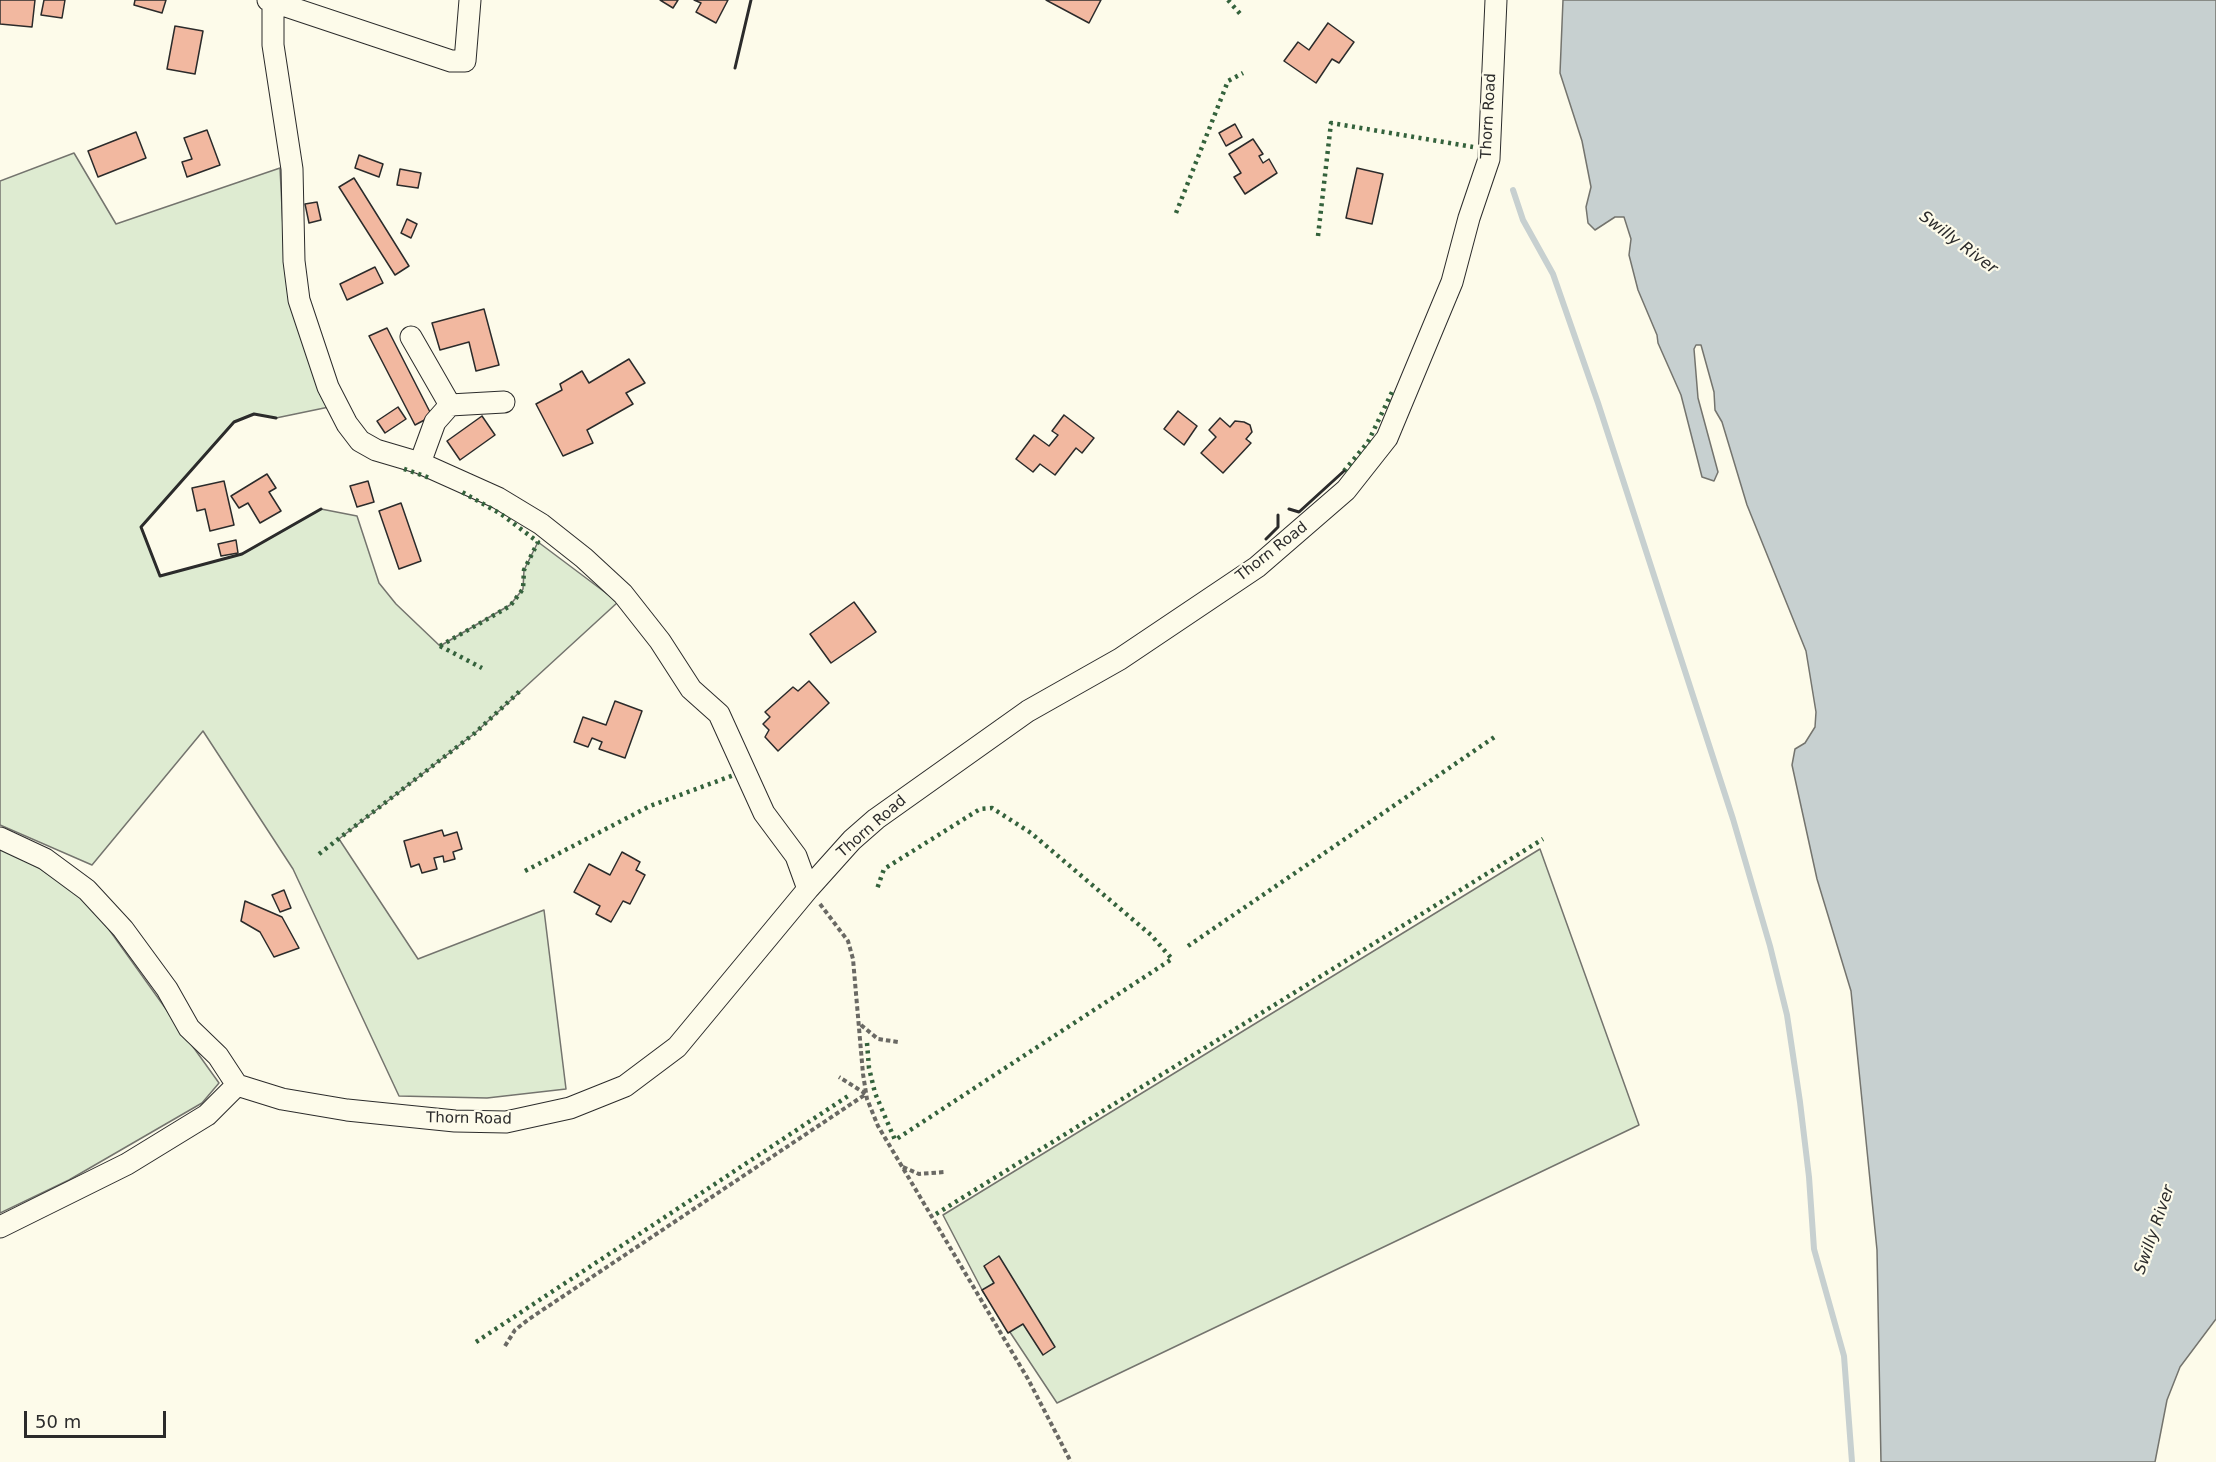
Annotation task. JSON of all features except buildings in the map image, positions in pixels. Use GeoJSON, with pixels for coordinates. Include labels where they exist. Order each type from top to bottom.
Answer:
{"type":"FeatureCollection","features":[{"type":"Feature","properties":{"kind":"street"},"geometry":{"type":"LineString","coordinates":[[470,0],[465,61],[451,61],[271,0],[277,79],[292,169],[294,261],[299,300],[310,339],[328,387],[347,424],[360,441],[376,450],[420,463],[498,498],[541,524],[584,558],[623,594],[660,641],[691,689],[719,714],[764,813],[796,856],[808,889]]}},
{"type":"Feature","properties":{"kind":"street","name":"Thorn Road"},"geometry":{"type":"LineString","coordinates":[[237,1085],[305,1104],[454,1121],[506,1122],[538,1117],[599,1099],[625,1086],[677,1047],[808,889],[852,840],[905,796],[1028,711],[1120,660],[1257,567],[1346,490],[1387,438],[1452,282],[1469,218],[1489,159],[1496,0]]}},
{"type":"Feature","properties":{"kind":"street"},"geometry":{"type":"LineString","coordinates":[[411,337],[450,405]]}},
{"type":"Feature","properties":{"kind":"street"},"geometry":{"type":"LineString","coordinates":[[420,463],[435,422],[450,405],[504,402]]}},
{"type":"Feature","properties":{"kind":"street"},"geometry":{"type":"LineString","coordinates":[[0,838],[45,859],[94,898],[123,929],[167,989],[189,1028],[218,1056],[237,1085],[207,1115],[127,1164],[0,1227]]}},
{"type":"Feature","properties":{"kind":"path"},"geometry":{"type":"LineString","coordinates":[[808,889],[848,941],[854,959],[866,1094],[878,1126],[1028,1379],[1071,1462]]}},
{"type":"Feature","properties":{"kind":"path"},"geometry":{"type":"LineString","coordinates":[[860,1025],[878,1039],[898,1042]]}},
{"type":"Feature","properties":{"kind":"path"},"geometry":{"type":"LineString","coordinates":[[839,1077],[866,1094]]}},
{"type":"Feature","properties":{"kind":"path"},"geometry":{"type":"LineString","coordinates":[[506,1346],[515,1330],[529,1319],[866,1094]]}},
{"type":"Feature","properties":{"kind":"path"},"geometry":{"type":"LineString","coordinates":[[902,1166],[919,1174],[945,1172]]}},
{"type":"Feature","properties":{"kind":"green space"},"geometry":{"type":"Polygon","coordinates":[[[74,153],[116,224],[280,168],[285,268],[329,407],[276,418],[254,414],[234,422],[141,527],[160,576],[242,554],[321,509],[357,516],[379,583],[396,604],[440,646],[510,605],[523,589],[524,570],[538,542],[618,602],[475,733],[339,839],[418,959],[544,910],[566,1089],[487,1098],[399,1096],[293,869],[203,731],[92,865],[0,825],[0,181],[74,153]]]}},
{"type":"Feature","properties":{"kind":"green space"},"geometry":{"type":"Polygon","coordinates":[[[0,848],[26,859],[90,903],[219,1083],[202,1103],[69,1180],[0,1213],[0,848]]]}},
{"type":"Feature","properties":{"kind":"green space"},"geometry":{"type":"Polygon","coordinates":[[[1540,849],[1639,1125],[1057,1403],[982,1290],[943,1215],[1540,849]]]}},
{"type":"Feature","properties":{"kind":"water","name":"Swilly River"},"geometry":{"type":"Polygon","coordinates":[[[1563,0],[2216,0],[2216,1319],[2180,1367],[2167,1400],[2155,1462],[1881,1462],[1877,1250],[1851,991],[1817,879],[1792,765],[1795,749],[1805,743],[1815,727],[1816,712],[1806,651],[1747,505],[1722,422],[1715,410],[1714,392],[1701,345],[1696,345],[1694,349],[1698,398],[1718,472],[1714,481],[1702,477],[1681,395],[1638,290],[1629,255],[1631,239],[1624,217],[1615,217],[1595,230],[1588,223],[1586,207],[1591,187],[1582,141],[1560,73],[1563,0]]]}},
{"type":"Feature","properties":{"kind":"waterway"},"geometry":{"type":"LineString","coordinates":[[1513,190],[1523,220],[1553,274],[1598,403],[1733,819],[1770,946],[1787,1015],[1800,1102],[1809,1177],[1814,1249],[1844,1356],[1852,1462]]}},
{"type":"Feature","properties":{"kind":"hedge"},"geometry":{"type":"LineString","coordinates":[[1228,0],[1242,16]]}},
{"type":"Feature","properties":{"kind":"hedge"},"geometry":{"type":"LineString","coordinates":[[1176,213],[1228,81],[1243,73]]}},
{"type":"Feature","properties":{"kind":"hedge"},"geometry":{"type":"LineString","coordinates":[[1318,236],[1331,123],[1473,147]]}},
{"type":"Feature","properties":{"kind":"hedge"},"geometry":{"type":"LineString","coordinates":[[1344,471],[1368,442],[1394,388]]}},
{"type":"Feature","properties":{"kind":"hedge"},"geometry":{"type":"LineString","coordinates":[[404,469],[430,478]]}},
{"type":"Feature","properties":{"kind":"hedge"},"geometry":{"type":"LineString","coordinates":[[440,646],[510,606],[523,589],[524,570],[538,542],[501,514],[462,492]]}},
{"type":"Feature","properties":{"kind":"hedge"},"geometry":{"type":"LineString","coordinates":[[440,646],[482,668]]}},
{"type":"Feature","properties":{"kind":"hedge"},"geometry":{"type":"LineString","coordinates":[[319,854],[475,733],[521,690]]}},
{"type":"Feature","properties":{"kind":"hedge"},"geometry":{"type":"LineString","coordinates":[[1188,946],[1496,736]]}},
{"type":"Feature","properties":{"kind":"hedge"},"geometry":{"type":"LineString","coordinates":[[525,871],[650,806],[734,775]]}},
{"type":"Feature","properties":{"kind":"hedge"},"geometry":{"type":"LineString","coordinates":[[867,1043],[869,1068],[875,1093],[895,1140],[1172,959],[1151,935],[1031,833],[992,808],[980,809],[884,869],[877,889]]}},
{"type":"Feature","properties":{"kind":"hedge"},"geometry":{"type":"LineString","coordinates":[[936,1214],[1543,839]]}},
{"type":"Feature","properties":{"kind":"hedge"},"geometry":{"type":"LineString","coordinates":[[476,1342],[851,1094]]}},
{"type":"Feature","properties":{"kind":"wall"},"geometry":{"type":"LineString","coordinates":[[735,68],[751,0]]}},
{"type":"Feature","properties":{"kind":"wall"},"geometry":{"type":"LineString","coordinates":[[276,418],[254,414],[234,422],[141,527],[160,576],[242,554],[321,509]]}},
{"type":"Feature","properties":{"kind":"wall"},"geometry":{"type":"LineString","coordinates":[[1289,509],[1299,512],[1344,471]]}},
{"type":"Feature","properties":{"kind":"wall"},"geometry":{"type":"LineString","coordinates":[[1266,539],[1278,527],[1278,515]]}}]}
